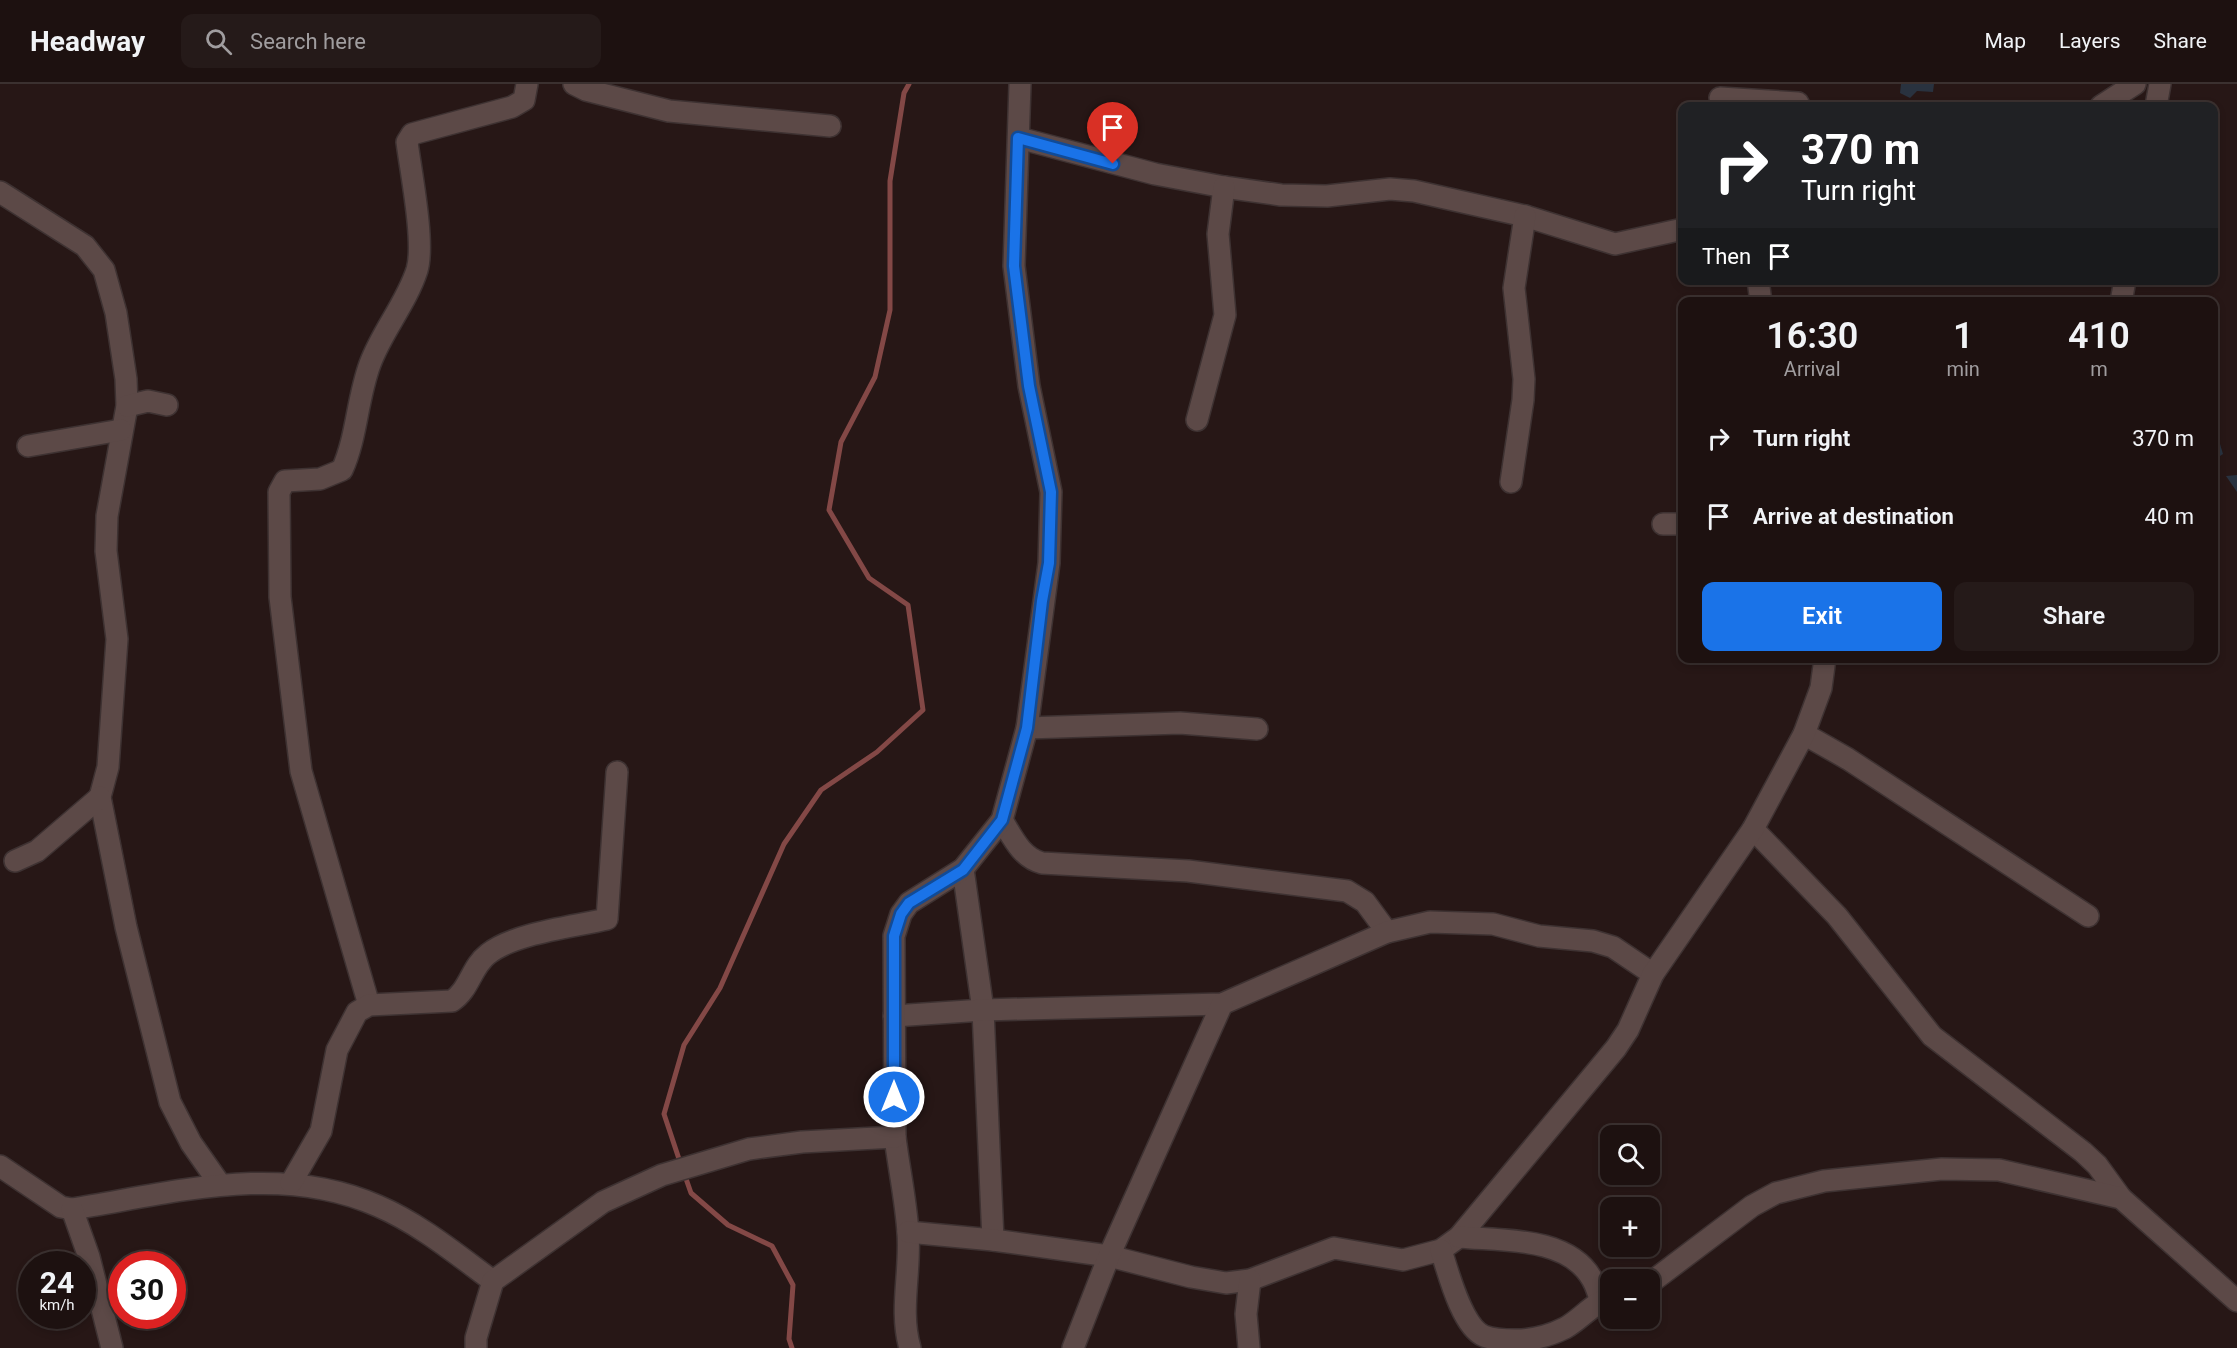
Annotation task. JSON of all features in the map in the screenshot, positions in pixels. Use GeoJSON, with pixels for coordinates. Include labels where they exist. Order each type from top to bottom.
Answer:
{"type":"FeatureCollection","features":[{"type":"Feature","properties":{"kind":"street"},"geometry":{"type":"LineString","coordinates":[[369,1005],[300,771],[280,597],[279,492],[285,481],[320,479],[342,470],[350,454],[370,364],[406,296],[418,267],[419,245],[407,142],[412,134],[512,107],[524,100],[527,84]]}},
{"type":"Feature","properties":{"kind":"street"},"geometry":{"type":"LineString","coordinates":[[574,84],[586,90],[669,111],[830,126]]}},
{"type":"Feature","properties":{"kind":"street"},"geometry":{"type":"LineString","coordinates":[[910,1348],[905,1333],[904,1311],[908,1232],[895,1137],[894,936],[901,914],[909,903],[963,870],[1002,820],[1027,728],[1042,601],[1049,563],[1051,492],[1029,386],[1014,266],[1020,84]]}},
{"type":"Feature","properties":{"kind":"street"},"geometry":{"type":"LineString","coordinates":[[2107,102],[2135,84]]}},
{"type":"Feature","properties":{"kind":"street"},"geometry":{"type":"LineString","coordinates":[[2157,102],[2160,84]]}},
{"type":"Feature","properties":{"kind":"street"},"geometry":{"type":"LineString","coordinates":[[1720,98],[1798,98]]}},
{"type":"Feature","properties":{"kind":"street"},"geometry":{"type":"LineString","coordinates":[[1018,138],[1155,174],[1224,188],[1281,195],[1327,196],[1390,189],[1414,191],[1525,216],[1615,244],[1678,230]]}},
{"type":"Feature","properties":{"kind":"street"},"geometry":{"type":"LineString","coordinates":[[1197,420],[1225,315],[1218,234],[1224,188]]}},
{"type":"Feature","properties":{"kind":"street"},"geometry":{"type":"LineString","coordinates":[[0,192],[85,246],[105,270],[116,313],[126,379],[127,406],[107,516],[106,551],[117,639],[108,767],[100,797],[126,927],[170,1102],[191,1143],[219,1183]]}},
{"type":"Feature","properties":{"kind":"street"},"geometry":{"type":"LineString","coordinates":[[1511,482],[1523,400],[1514,288],[1525,216]]}},
{"type":"Feature","properties":{"kind":"street"},"geometry":{"type":"LineString","coordinates":[[127,406],[148,401],[167,405]]}},
{"type":"Feature","properties":{"kind":"street"},"geometry":{"type":"LineString","coordinates":[[28,446],[121,430]]}},
{"type":"Feature","properties":{"kind":"street"},"geometry":{"type":"LineString","coordinates":[[908,1232],[993,1240],[1109,1256],[1191,1277],[1226,1283],[1250,1280],[1334,1248],[1403,1260],[1441,1250],[1459,1237],[1616,1048],[1628,1030],[1653,974],[1753,829],[1804,734],[1821,688],[1824,663]]}},
{"type":"Feature","properties":{"kind":"street"},"geometry":{"type":"LineString","coordinates":[[1027,728],[1180,723],[1257,729]]}},
{"type":"Feature","properties":{"kind":"street"},"geometry":{"type":"LineString","coordinates":[[1804,734],[1848,759],[2088,916]]}},
{"type":"Feature","properties":{"kind":"street"},"geometry":{"type":"LineString","coordinates":[[291,1183],[321,1131],[337,1050],[357,1012],[369,1005],[452,1001],[470,982],[478,964],[504,944],[607,919],[617,772]]}},
{"type":"Feature","properties":{"kind":"street"},"geometry":{"type":"LineString","coordinates":[[15,861],[37,851],[100,797]]}},
{"type":"Feature","properties":{"kind":"street"},"geometry":{"type":"LineString","coordinates":[[1002,820],[1022,852],[1030,860],[1042,863],[1188,871],[1347,891],[1365,902],[1387,932]]}},
{"type":"Feature","properties":{"kind":"street"},"geometry":{"type":"LineString","coordinates":[[1753,829],[1837,916],[1932,1036],[2083,1152],[2097,1165],[2121,1198],[2237,1301]]}},
{"type":"Feature","properties":{"kind":"street"},"geometry":{"type":"LineString","coordinates":[[963,870],[982,1010],[993,1240]]}},
{"type":"Feature","properties":{"kind":"street"},"geometry":{"type":"LineString","coordinates":[[894,1016],[982,1010],[1222,1004],[1387,932],[1430,922],[1493,924],[1539,936],[1593,941],[1614,948],[1653,974]]}},
{"type":"Feature","properties":{"kind":"street"},"geometry":{"type":"LineString","coordinates":[[1073,1348],[1109,1256],[1222,1004]]}},
{"type":"Feature","properties":{"kind":"street"},"geometry":{"type":"LineString","coordinates":[[476,1348],[476,1338],[493,1281],[603,1202],[663,1175],[759,1147],[802,1142],[895,1137]]}},
{"type":"Feature","properties":{"kind":"street"},"geometry":{"type":"LineString","coordinates":[[0,1166],[61,1207],[72,1209],[219,1183],[291,1183],[376,1205],[414,1224],[493,1281]]}},
{"type":"Feature","properties":{"kind":"street"},"geometry":{"type":"LineString","coordinates":[[1660,1275],[1752,1206],[1776,1192],[1824,1181],[1942,1169],[1999,1170],[2045,1178],[2121,1198]]}},
{"type":"Feature","properties":{"kind":"street"},"geometry":{"type":"LineString","coordinates":[[72,1209],[89,1257],[112,1348]]}},
{"type":"Feature","properties":{"kind":"street"},"geometry":{"type":"LineString","coordinates":[[1459,1237],[1532,1243],[1558,1251],[1579,1263],[1600,1290]]}},
{"type":"Feature","properties":{"kind":"street"},"geometry":{"type":"LineString","coordinates":[[1441,1250],[1454,1289],[1474,1330],[1500,1344],[1542,1337],[1566,1327],[1600,1303]]}},
{"type":"Feature","properties":{"kind":"street"},"geometry":{"type":"LineString","coordinates":[[1249,1348],[1246,1314],[1250,1280]]}},
{"type":"Feature","properties":{"kind":"building"},"geometry":{"type":"Polygon","coordinates":[[[1901,84],[1934,84],[1933,92],[1917,91],[1910,98],[1900,93],[1901,84]]]}},
{"type":"Feature","properties":{"kind":"building"},"geometry":{"type":"Polygon","coordinates":[[[2220,444],[2223,454],[2218,457],[2218,445],[2220,444]]]}},
{"type":"Feature","properties":{"kind":"building"},"geometry":{"type":"Polygon","coordinates":[[[2237,475],[2237,492],[2226,476],[2237,475]]]}},
{"type":"Feature","properties":{"kind":"waterway"},"geometry":{"type":"LineString","coordinates":[[681,1165],[664,1114],[684,1045],[720,988],[784,844],[821,790],[877,752],[923,710],[908,605],[869,578],[829,510],[841,442],[875,377],[890,310],[890,181],[904,93],[909,84]]}},
{"type":"Feature","properties":{"kind":"waterway"},"geometry":{"type":"LineString","coordinates":[[684,1173],[691,1193],[728,1225],[772,1246],[793,1285],[789,1339],[792,1348]]}},
{"type":"Feature","properties":{"kind":"route"},"geometry":{"type":"LineString","coordinates":[[894,1097],[894,936],[901,914],[909,903],[963,870],[1002,820],[1027,728],[1042,601],[1049,563],[1051,492],[1029,386],[1014,266],[1018,138],[1113,164]]}}]}
